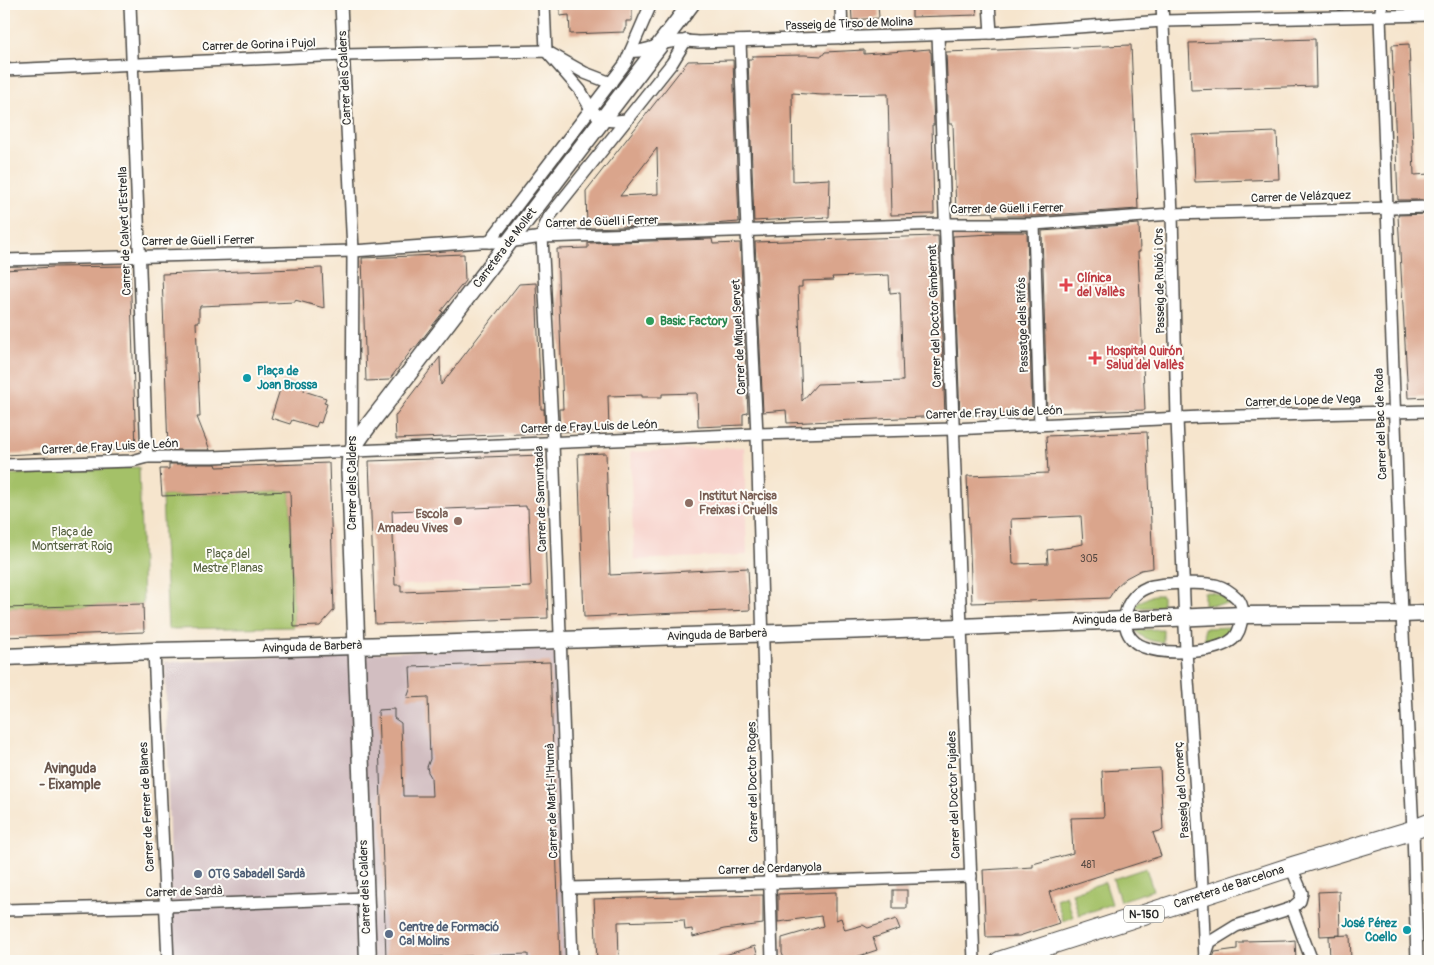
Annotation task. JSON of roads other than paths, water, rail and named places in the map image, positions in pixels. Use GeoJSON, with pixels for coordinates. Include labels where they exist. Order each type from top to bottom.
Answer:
{"type":"FeatureCollection","features":[{"type":"Feature","properties":{"kind":"main road","name":"Carretera de Barcelona"},"geometry":{"type":"LineString","coordinates":[[1000,961],[1422,826]]}},
{"type":"Feature","properties":{"kind":"street","name":"Carrer de Calvet d'Estrella"},"geometry":{"type":"LineString","coordinates":[[130,4],[147,457]]}},
{"type":"Feature","properties":{"kind":"street","name":"Carrer dels Calders"},"geometry":{"type":"LineString","coordinates":[[342,4],[353,251],[352,451],[350,462],[368,961]]}},
{"type":"Feature","properties":{"kind":"street"},"geometry":{"type":"LineString","coordinates":[[544,4],[546,51],[580,90],[597,114],[616,121],[628,120]]}},
{"type":"Feature","properties":{"kind":"street","name":"Carretera de Mollet"},"geometry":{"type":"LineString","coordinates":[[352,451],[362,435],[508,242],[597,114],[611,83],[632,51],[650,4]]}},
{"type":"Feature","properties":{"kind":"street"},"geometry":{"type":"LineString","coordinates":[[840,4],[842,38]]}},
{"type":"Feature","properties":{"kind":"street"},"geometry":{"type":"LineString","coordinates":[[990,4],[991,33]]}},
{"type":"Feature","properties":{"kind":"street","name":"Passeig de Rubió i Ors"},"geometry":{"type":"LineString","coordinates":[[1162,4],[1172,214],[1177,418],[1185,617]]}},
{"type":"Feature","properties":{"kind":"street","name":"Carrer del Bac de Roda"},"geometry":{"type":"LineString","coordinates":[[1382,4],[1380,17],[1402,614],[1422,826],[1417,961]]}},
{"type":"Feature","properties":{"kind":"street"},"geometry":{"type":"LineString","coordinates":[[686,10],[686,40]]}},
{"type":"Feature","properties":{"kind":"street","name":"Carretera de Mollet"},"geometry":{"type":"LineString","coordinates":[[489,242],[686,10]]}},
{"type":"Feature","properties":{"kind":"street","name":"Passeig de Tirso de Molina"},"geometry":{"type":"LineString","coordinates":[[632,51],[642,51],[658,45],[686,40],[698,42],[938,35],[1163,22],[1430,16]]}},
{"type":"Feature","properties":{"kind":"street","name":"Carrer del Doctor Gimbernat"},"geometry":{"type":"LineString","coordinates":[[938,35],[961,627]]}},
{"type":"Feature","properties":{"kind":"street","name":"Carretera de Mollet"},"geometry":{"type":"LineString","coordinates":[[542,237],[549,217],[628,120],[672,63],[686,40]]}},
{"type":"Feature","properties":{"kind":"street","name":"Carrer de Miquel Servet"},"geometry":{"type":"LineString","coordinates":[[740,41],[747,231],[758,434],[763,633]]}},
{"type":"Feature","properties":{"kind":"street","name":"Carrer de Gorina i Pujol"},"geometry":{"type":"LineString","coordinates":[[4,70],[344,55],[546,51]]}},
{"type":"Feature","properties":{"kind":"street"},"geometry":{"type":"LineString","coordinates":[[546,51],[586,73],[611,83]]}},
{"type":"Feature","properties":{"kind":"street","name":"Carrer de Velázquez"},"geometry":{"type":"LineString","coordinates":[[1172,214],[1430,207]]}},
{"type":"Feature","properties":{"kind":"street","name":"Carrer de Güell i Ferrer"},"geometry":{"type":"LineString","coordinates":[[4,260],[353,251],[508,242],[542,237],[945,224],[1034,224],[1172,214]]}},
{"type":"Feature","properties":{"kind":"street","name":"Passatge dels Rifós"},"geometry":{"type":"LineString","coordinates":[[1034,224],[1040,425]]}},
{"type":"Feature","properties":{"kind":"street","name":"Carrer de Samuntada"},"geometry":{"type":"LineString","coordinates":[[542,237],[560,640]]}},
{"type":"Feature","properties":{"kind":"street","name":"Carrer de Lope de Vega"},"geometry":{"type":"LineString","coordinates":[[1177,418],[1430,411]]}},
{"type":"Feature","properties":{"kind":"street","name":"Carrer de Fray Luis de León"},"geometry":{"type":"LineString","coordinates":[[4,465],[132,461],[147,457],[212,458],[758,434],[954,429],[1177,418]]}},
{"type":"Feature","properties":{"kind":"street"},"geometry":{"type":"LineString","coordinates":[[1184,583],[1215,585],[1228,589],[1240,602],[1244,615],[1239,632],[1232,640],[1220,646],[1186,652],[1173,652],[1143,647],[1134,641],[1127,632],[1125,620],[1127,606],[1135,594],[1147,587],[1184,583]]}},
{"type":"Feature","properties":{"kind":"street","name":"Avinguda de Barberà"},"geometry":{"type":"LineString","coordinates":[[4,657],[961,627],[1244,615],[1430,613]]}},
{"type":"Feature","properties":{"kind":"street","name":"Passeig del Comerç"},"geometry":{"type":"LineString","coordinates":[[1185,617],[1205,958]]}},
{"type":"Feature","properties":{"kind":"street","name":"Carrer del Doctor Pujades"},"geometry":{"type":"LineString","coordinates":[[961,627],[974,961]]}},
{"type":"Feature","properties":{"kind":"street","name":"Carrer del Doctor Roges"},"geometry":{"type":"LineString","coordinates":[[763,633],[772,961]]}},
{"type":"Feature","properties":{"kind":"street","name":"Carrer de Martí-l'Humà"},"geometry":{"type":"LineString","coordinates":[[560,640],[572,961]]}},
{"type":"Feature","properties":{"kind":"street","name":"Carrer de Ferrer de Blanes"},"geometry":{"type":"LineString","coordinates":[[154,651],[168,961]]}},
{"type":"Feature","properties":{"kind":"street"},"geometry":{"type":"LineString","coordinates":[[1205,958],[1210,942],[1236,926],[1292,908],[1300,901],[1302,893],[1291,867]]}},
{"type":"Feature","properties":{"kind":"street","name":"Carrer de Cerdanyola"},"geometry":{"type":"LineString","coordinates":[[569,888],[971,876]]}},
{"type":"Feature","properties":{"kind":"street","name":"Carrer de Sardà"},"geometry":{"type":"LineString","coordinates":[[4,910],[365,898]]}},
{"type":"Feature","properties":{"kind":"street"},"geometry":{"type":"LineString","coordinates":[[1292,908],[1312,961]]}},
{"type":"Feature","properties":{"kind":"place","name":"Clínica del Vallès"},"geometry":{"type":"Point","coordinates":[1066,285]}},
{"type":"Feature","properties":{"kind":"place","name":"Basic Factory"},"geometry":{"type":"Point","coordinates":[650,321]}},
{"type":"Feature","properties":{"kind":"place","name":"Hospital Quirón Salud del Vallès"},"geometry":{"type":"Point","coordinates":[1095,358]}},
{"type":"Feature","properties":{"kind":"place","name":"Plaça de Joan Brossa"},"geometry":{"type":"Point","coordinates":[247,378]}},
{"type":"Feature","properties":{"kind":"place","name":"Institut Narcisa Freixas i Cruells"},"geometry":{"type":"Point","coordinates":[689,503]}},
{"type":"Feature","properties":{"kind":"place","name":"Escola Amadeu Vives"},"geometry":{"type":"Point","coordinates":[458,521]}},
{"type":"Feature","properties":{"kind":"place","name":"OTG Sabadell Sardà"},"geometry":{"type":"Point","coordinates":[198,874]}},
{"type":"Feature","properties":{"kind":"place","name":"José Pérez Coello"},"geometry":{"type":"Point","coordinates":[1407,930]}},
{"type":"Feature","properties":{"kind":"place","name":"Centre de Formació Cal Molins"},"geometry":{"type":"Point","coordinates":[389,934]}},
{"type":"Feature","properties":{"kind":"district","name":"Avinguda - Eixample"},"geometry":{"type":"Point","coordinates":[70,776]}},
{"type":"Feature","properties":{"kind":"park label","name":"Plaça de Montserrat Roig"},"geometry":{"type":"Point","coordinates":[72,539]}},
{"type":"Feature","properties":{"kind":"park label","name":"Plaça del Mestre Planas"},"geometry":{"type":"Point","coordinates":[228,561]}}]}
